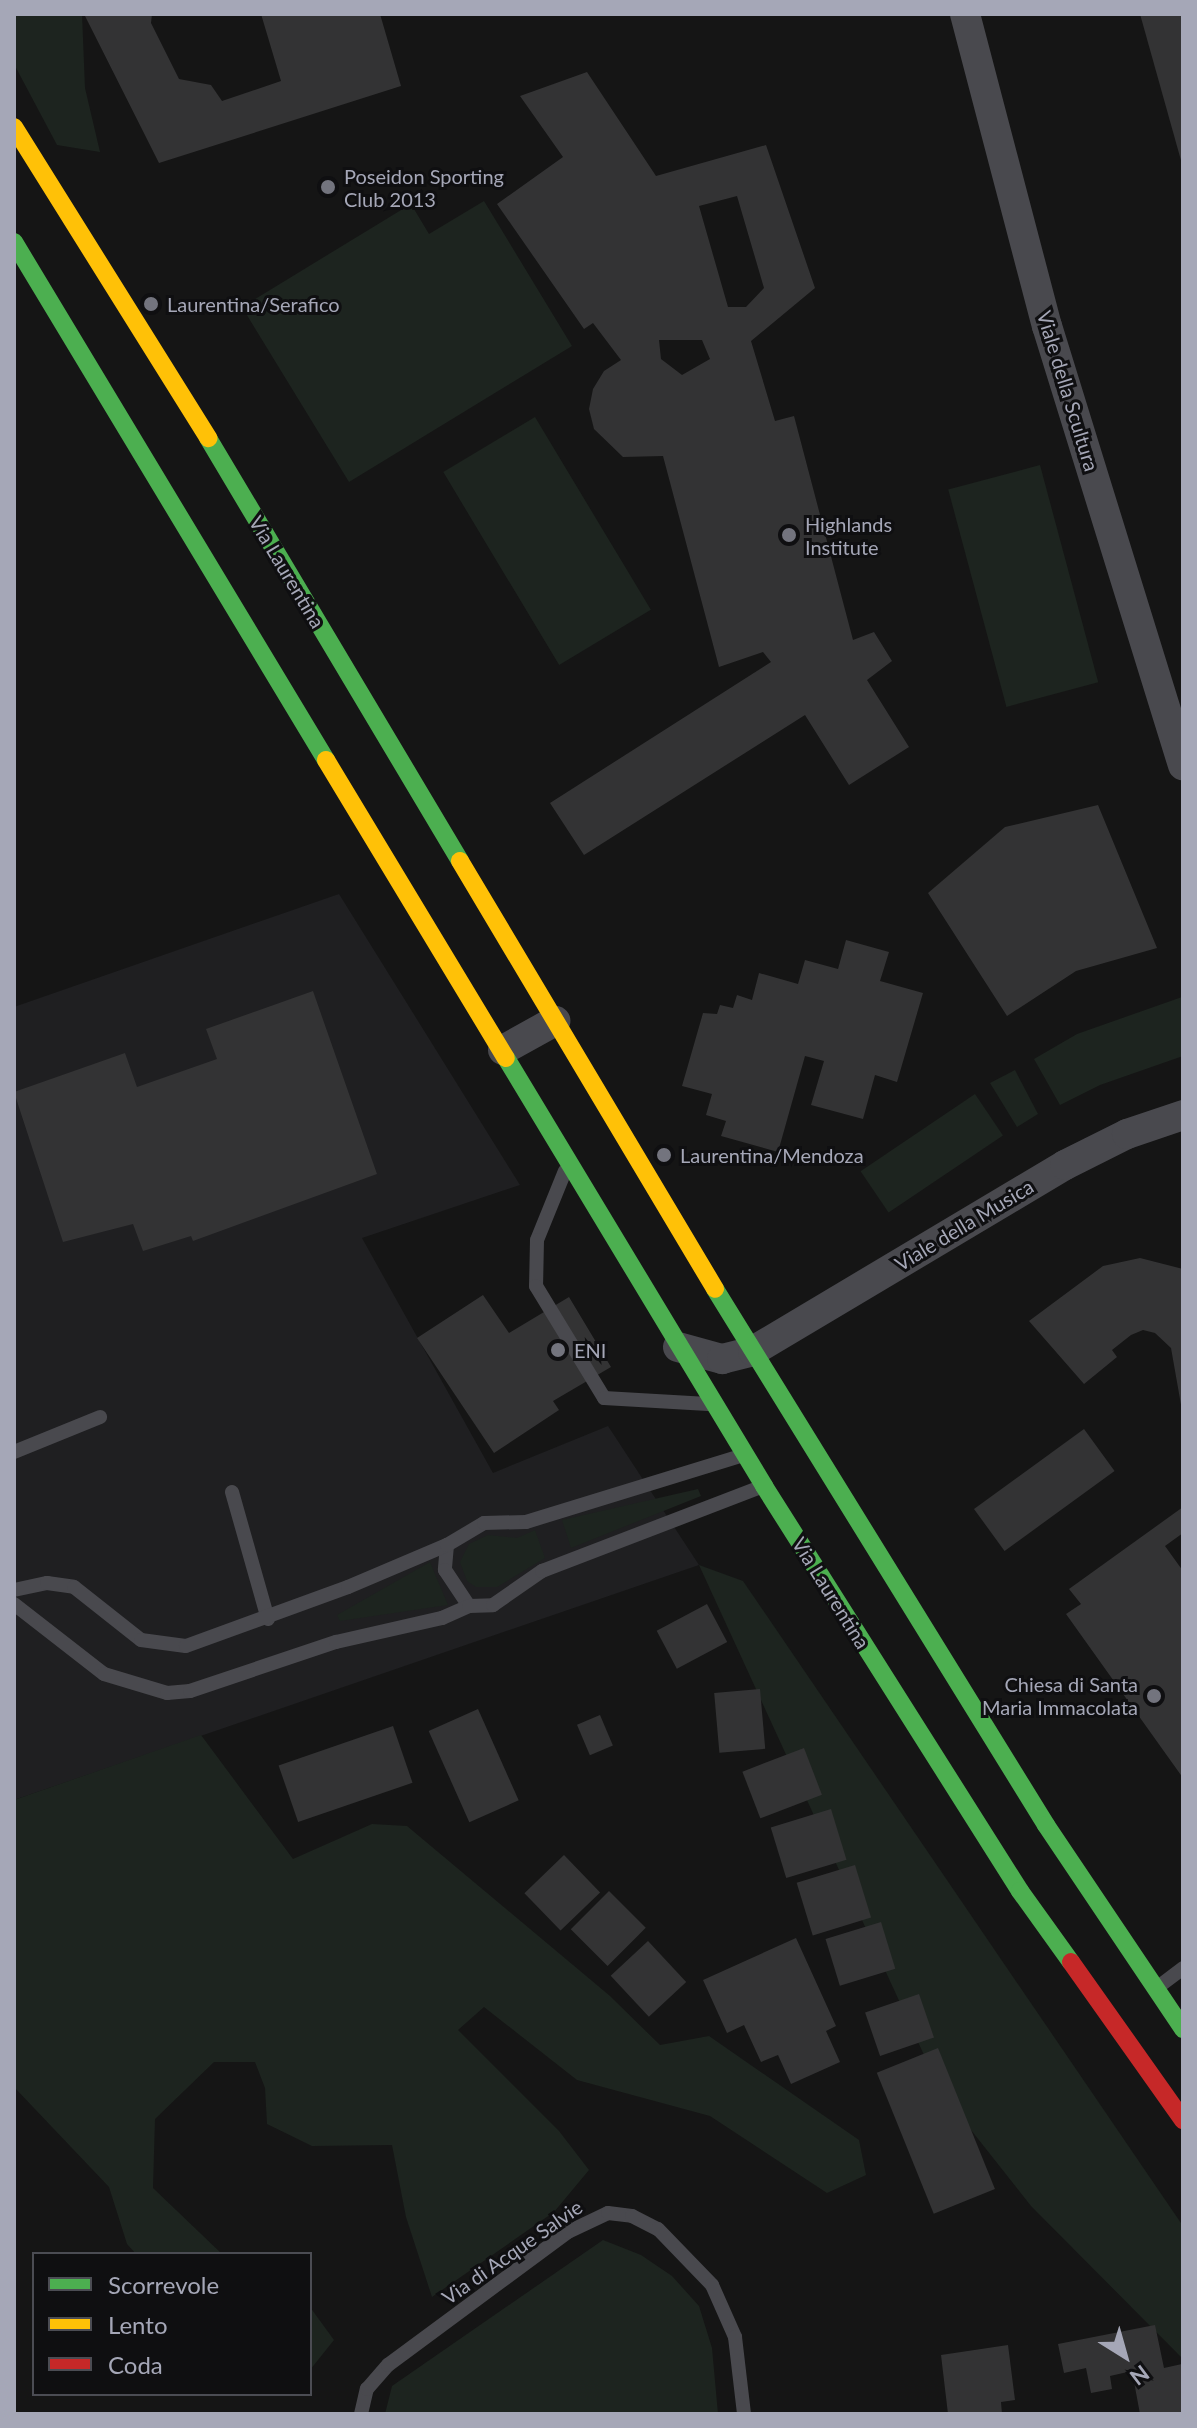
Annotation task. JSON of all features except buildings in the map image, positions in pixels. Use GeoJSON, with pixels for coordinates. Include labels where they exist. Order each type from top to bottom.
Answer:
{"type":"FeatureCollection","features":[{"type":"Feature","properties":{"kind":"main road","name":"Via Laurentina"},"geometry":{"type":"LineString","coordinates":[[14,127],[216,451],[753,1351],[1154,1990],[1183,2029]]}},
{"type":"Feature","properties":{"kind":"main road","name":"Via Laurentina"},"geometry":{"type":"LineString","coordinates":[[14,242],[744,1454],[1020,1891],[1183,2120]]}},
{"type":"Feature","properties":{"kind":"street","name":"Viale della Scultura"},"geometry":{"type":"LineString","coordinates":[[965,14],[1047,326],[1181,749]]}},
{"type":"Feature","properties":{"kind":"street"},"geometry":{"type":"LineString","coordinates":[[503,1050],[555,1021]]}},
{"type":"Feature","properties":{"kind":"street","name":"Viale della Musica"},"geometry":{"type":"LineString","coordinates":[[753,1351],[1065,1165],[1127,1134],[1183,1115]]}},
{"type":"Feature","properties":{"kind":"street"},"geometry":{"type":"LineString","coordinates":[[678,1347],[722,1359],[753,1351]]}},
{"type":"Feature","properties":{"kind":"lane"},"geometry":{"type":"LineString","coordinates":[[568,1163],[537,1240],[536,1286],[604,1398],[713,1404]]}},
{"type":"Feature","properties":{"kind":"lane"},"geometry":{"type":"LineString","coordinates":[[14,1452],[64,1427],[100,1417]]}},
{"type":"Feature","properties":{"kind":"lane"},"geometry":{"type":"LineString","coordinates":[[14,1590],[47,1583],[74,1587],[130,1633],[155,1645],[186,1646],[268,1619],[447,1545],[484,1523],[526,1522],[744,1454]]}},
{"type":"Feature","properties":{"kind":"lane"},"geometry":{"type":"LineString","coordinates":[[14,1604],[104,1674],[167,1693],[214,1684],[336,1642],[442,1618],[469,1606],[493,1605],[554,1566],[659,1530],[764,1486]]}},
{"type":"Feature","properties":{"kind":"lane"},"geometry":{"type":"LineString","coordinates":[[232,1492],[268,1619]]}},
{"type":"Feature","properties":{"kind":"lane"},"geometry":{"type":"LineString","coordinates":[[447,1545],[445,1570],[469,1606]]}},
{"type":"Feature","properties":{"kind":"lane"},"geometry":{"type":"LineString","coordinates":[[1154,1990],[1183,1968]]}},
{"type":"Feature","properties":{"kind":"lane","name":"Via di Acque Salvie"},"geometry":{"type":"LineString","coordinates":[[361,2414],[367,2389],[388,2365],[568,2232],[608,2213],[632,2216],[658,2229],[712,2285],[735,2337],[744,2414]]}},
{"type":"Feature","properties":{"kind":"shaded area"},"geometry":{"type":"Polygon","coordinates":[[[14,14],[82,14],[85,88],[100,152],[57,145],[14,64],[14,14]]]}},
{"type":"Feature","properties":{"kind":"shaded area"},"geometry":{"type":"Polygon","coordinates":[[[484,201],[572,346],[349,482],[242,307],[411,204],[429,234],[484,201]]]}},
{"type":"Feature","properties":{"kind":"shaded area"},"geometry":{"type":"Polygon","coordinates":[[[535,417],[651,610],[559,665],[443,472],[535,417]]]}},
{"type":"Feature","properties":{"kind":"shaded area"},"geometry":{"type":"Polygon","coordinates":[[[1040,465],[1098,682],[1006,707],[948,490],[1040,465]]]}},
{"type":"Feature","properties":{"kind":"shaded area"},"geometry":{"type":"Polygon","coordinates":[[[339,894],[520,1185],[362,1238],[493,1473],[608,1426],[699,1565],[14,1800],[14,1007],[339,894]]]}},
{"type":"Feature","properties":{"kind":"shaded area"},"geometry":{"type":"Polygon","coordinates":[[[1182,997],[1183,1056],[1100,1085],[1060,1105],[1034,1059],[1077,1034],[1182,997]]]}},
{"type":"Feature","properties":{"kind":"shaded area"},"geometry":{"type":"Polygon","coordinates":[[[1015,1070],[1038,1114],[1017,1127],[990,1083],[1015,1070]]]}},
{"type":"Feature","properties":{"kind":"shaded area"},"geometry":{"type":"Polygon","coordinates":[[[975,1094],[1003,1135],[889,1213],[861,1171],[975,1094]]]}},
{"type":"Feature","properties":{"kind":"shaded area"},"geometry":{"type":"Polygon","coordinates":[[[698,1489],[701,1496],[571,1548],[562,1520],[698,1489]]]}},
{"type":"Feature","properties":{"kind":"shaded area"},"geometry":{"type":"Polygon","coordinates":[[[535,1530],[545,1558],[497,1587],[476,1587],[467,1581],[460,1562],[469,1544],[488,1535],[517,1538],[535,1530]]]}},
{"type":"Feature","properties":{"kind":"shaded area"},"geometry":{"type":"Polygon","coordinates":[[[430,1562],[448,1605],[340,1621],[337,1615],[430,1562]]]}},
{"type":"Feature","properties":{"kind":"shaded area"},"geometry":{"type":"Polygon","coordinates":[[[699,1565],[743,1581],[1183,2226],[1183,2359],[1031,2206],[941,2092],[699,1565]]]}},
{"type":"Feature","properties":{"kind":"shaded area"},"geometry":{"type":"Polygon","coordinates":[[[201,1735],[293,1859],[372,1824],[407,1826],[610,1996],[660,2045],[709,2036],[859,2140],[866,2175],[827,2193],[710,2116],[577,2080],[484,2007],[458,2030],[559,2131],[589,2170],[554,2212],[432,2297],[406,2217],[392,2145],[312,2146],[267,2124],[265,2088],[255,2062],[214,2062],[155,2119],[153,2188],[220,2252],[134,2252],[127,2244],[109,2187],[14,2087],[14,1800],[201,1735]]]}},
{"type":"Feature","properties":{"kind":"shaded area"},"geometry":{"type":"Polygon","coordinates":[[[603,2240],[641,2255],[672,2276],[699,2306],[712,2348],[718,2414],[385,2414],[392,2386],[603,2240]]]}},
{"type":"Feature","properties":{"kind":"shaded area"},"geometry":{"type":"Polygon","coordinates":[[[312,2310],[334,2340],[312,2368],[312,2310]]]}},
{"type":"Feature","properties":{"kind":"traffic: fast"},"geometry":{"type":"LineString","coordinates":[[14,242],[326,760]]}},
{"type":"Feature","properties":{"kind":"traffic: fast"},"geometry":{"type":"LineString","coordinates":[[208,438],[460,861]]}},
{"type":"Feature","properties":{"kind":"traffic: fast"},"geometry":{"type":"LineString","coordinates":[[506,1058],[764,1486],[1020,1891],[1071,1962]]}},
{"type":"Feature","properties":{"kind":"traffic: fast"},"geometry":{"type":"LineString","coordinates":[[715,1289],[1046,1825],[1183,2029]]}},
{"type":"Feature","properties":{"kind":"traffic: slow"},"geometry":{"type":"LineString","coordinates":[[14,127],[208,438]]}},
{"type":"Feature","properties":{"kind":"traffic: slow"},"geometry":{"type":"LineString","coordinates":[[326,760],[506,1058]]}},
{"type":"Feature","properties":{"kind":"traffic: slow"},"geometry":{"type":"LineString","coordinates":[[460,861],[715,1289]]}},
{"type":"Feature","properties":{"kind":"traffic: jam"},"geometry":{"type":"LineString","coordinates":[[1071,1962],[1183,2120]]}},
{"type":"Feature","properties":{"kind":"place","name":"Poseidon Sporting Club 2013"},"geometry":{"type":"Point","coordinates":[328,187]}},
{"type":"Feature","properties":{"kind":"place","name":"Laurentina/Serafico"},"geometry":{"type":"Point","coordinates":[151,304]}},
{"type":"Feature","properties":{"kind":"place","name":"Highlands Institute"},"geometry":{"type":"Point","coordinates":[789,535]}},
{"type":"Feature","properties":{"kind":"place","name":"Laurentina/Mendoza"},"geometry":{"type":"Point","coordinates":[664,1155]}},
{"type":"Feature","properties":{"kind":"place","name":"ENI"},"geometry":{"type":"Point","coordinates":[558,1350]}},
{"type":"Feature","properties":{"kind":"place","name":"Chiesa di Santa Maria Immacolata"},"geometry":{"type":"Point","coordinates":[1154,1696]}}]}
